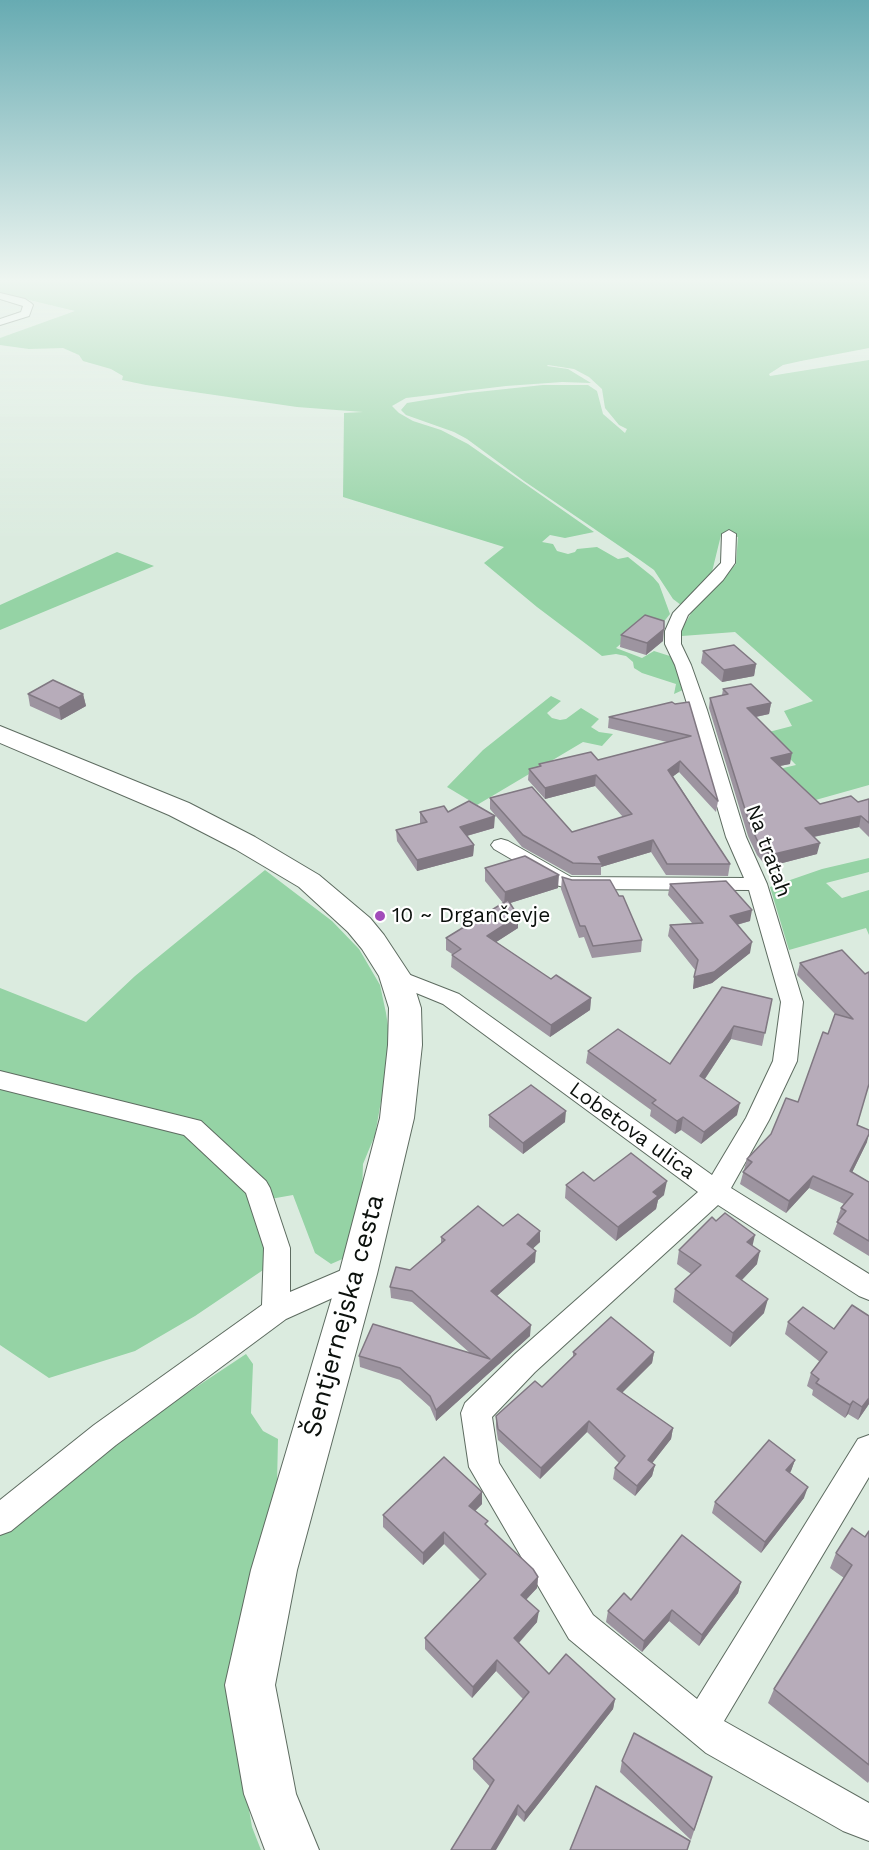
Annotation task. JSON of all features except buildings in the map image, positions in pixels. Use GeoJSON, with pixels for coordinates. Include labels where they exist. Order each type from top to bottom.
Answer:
{"type":"FeatureCollection","features":[{"type":"Feature","properties":{"kind":"main road","name":"Šentjernejska cesta"},"geometry":{"type":"LineString","coordinates":[[0,734],[127,785],[245,843],[309,881],[373,942],[395,976],[405,1008],[405,1045],[397,1118],[358,1274],[274,1570],[250,1685],[270,1794],[292,1850]]}},
{"type":"Feature","properties":{"kind":"street","name":"Na tratah"},"geometry":{"type":"LineString","coordinates":[[701,1725],[581,1627],[484,1467],[476,1413],[525,1363],[716,1191],[757,1120],[785,1061],[792,1002],[757,884],[736,837],[698,710],[683,665],[672,644],[673,631],[681,614],[718,577],[728,563],[729,534]]}},
{"type":"Feature","properties":{"kind":"street"},"geometry":{"type":"LineString","coordinates":[[501,846],[555,877],[571,883],[757,884]]}},
{"type":"Feature","properties":{"kind":"street","name":"Lobetova ulica"},"geometry":{"type":"LineString","coordinates":[[395,976],[451,999],[716,1191],[869,1288]]}},
{"type":"Feature","properties":{"kind":"street"},"geometry":{"type":"LineString","coordinates":[[0,1080],[192,1128],[257,1188],[277,1248],[276,1311]]}},
{"type":"Feature","properties":{"kind":"street"},"geometry":{"type":"LineString","coordinates":[[0,1520],[105,1435],[276,1311],[358,1274]]}},
{"type":"Feature","properties":{"kind":"street"},"geometry":{"type":"LineString","coordinates":[[869,1449],[701,1725],[729,1745],[856,1818],[869,1822]]}},
{"type":"Feature","properties":{"kind":"green space"},"geometry":{"type":"Polygon","coordinates":[[[105,367],[568,369],[591,383],[562,382],[506,386],[406,398],[392,406],[413,421],[441,430],[468,444],[594,532],[565,538],[550,535],[542,542],[553,544],[557,551],[568,554],[577,549],[597,547],[618,559],[628,557],[653,577],[659,584],[670,614],[662,624],[648,620],[616,648],[642,658],[654,651],[673,657],[685,689],[674,694],[676,684],[642,673],[634,668],[633,662],[626,656],[616,654],[602,656],[537,607],[484,563],[504,547],[343,497],[344,413],[363,412],[297,407],[146,385],[122,380],[123,376],[105,367]]]}},
{"type":"Feature","properties":{"kind":"green space"},"geometry":{"type":"Polygon","coordinates":[[[563,367],[779,367],[769,374],[770,376],[824,367],[869,367],[869,785],[812,801],[779,769],[796,765],[765,733],[792,726],[784,711],[813,701],[735,632],[682,636],[682,629],[694,608],[736,564],[738,537],[721,535],[711,576],[681,605],[673,599],[654,570],[467,439],[406,415],[401,410],[407,403],[468,393],[543,385],[588,385],[597,391],[603,414],[625,433],[627,429],[619,425],[605,408],[602,389],[589,377],[574,369],[563,367]]]}},
{"type":"Feature","properties":{"kind":"green space"},"geometry":{"type":"Polygon","coordinates":[[[117,552],[154,566],[0,630],[0,605],[117,552]]]}},
{"type":"Feature","properties":{"kind":"green space"},"geometry":{"type":"Polygon","coordinates":[[[551,696],[561,701],[547,713],[552,718],[566,719],[581,708],[599,719],[591,727],[599,732],[613,734],[602,746],[583,742],[477,805],[447,787],[483,750],[551,696]]]}},
{"type":"Feature","properties":{"kind":"green space"},"geometry":{"type":"Polygon","coordinates":[[[869,858],[869,872],[826,883],[842,898],[869,890],[869,935],[866,928],[789,950],[770,887],[822,869],[869,858]]]}},
{"type":"Feature","properties":{"kind":"green space"},"geometry":{"type":"Polygon","coordinates":[[[265,870],[332,921],[359,949],[380,985],[386,1013],[391,1045],[375,1135],[363,1164],[362,1194],[347,1257],[331,1264],[315,1253],[293,1195],[259,1201],[272,1264],[195,1316],[135,1351],[49,1378],[0,1345],[0,988],[86,1022],[135,976],[265,870]]]}},
{"type":"Feature","properties":{"kind":"green space"},"geometry":{"type":"Polygon","coordinates":[[[246,1354],[253,1364],[251,1413],[263,1431],[278,1439],[277,1484],[238,1745],[252,1827],[261,1850],[0,1850],[0,1532],[136,1427],[246,1354]]]}},
{"type":"Feature","properties":{"kind":"place","name":"10 ~ Drgančevje"},"geometry":{"type":"Point","coordinates":[380,916]}}]}
